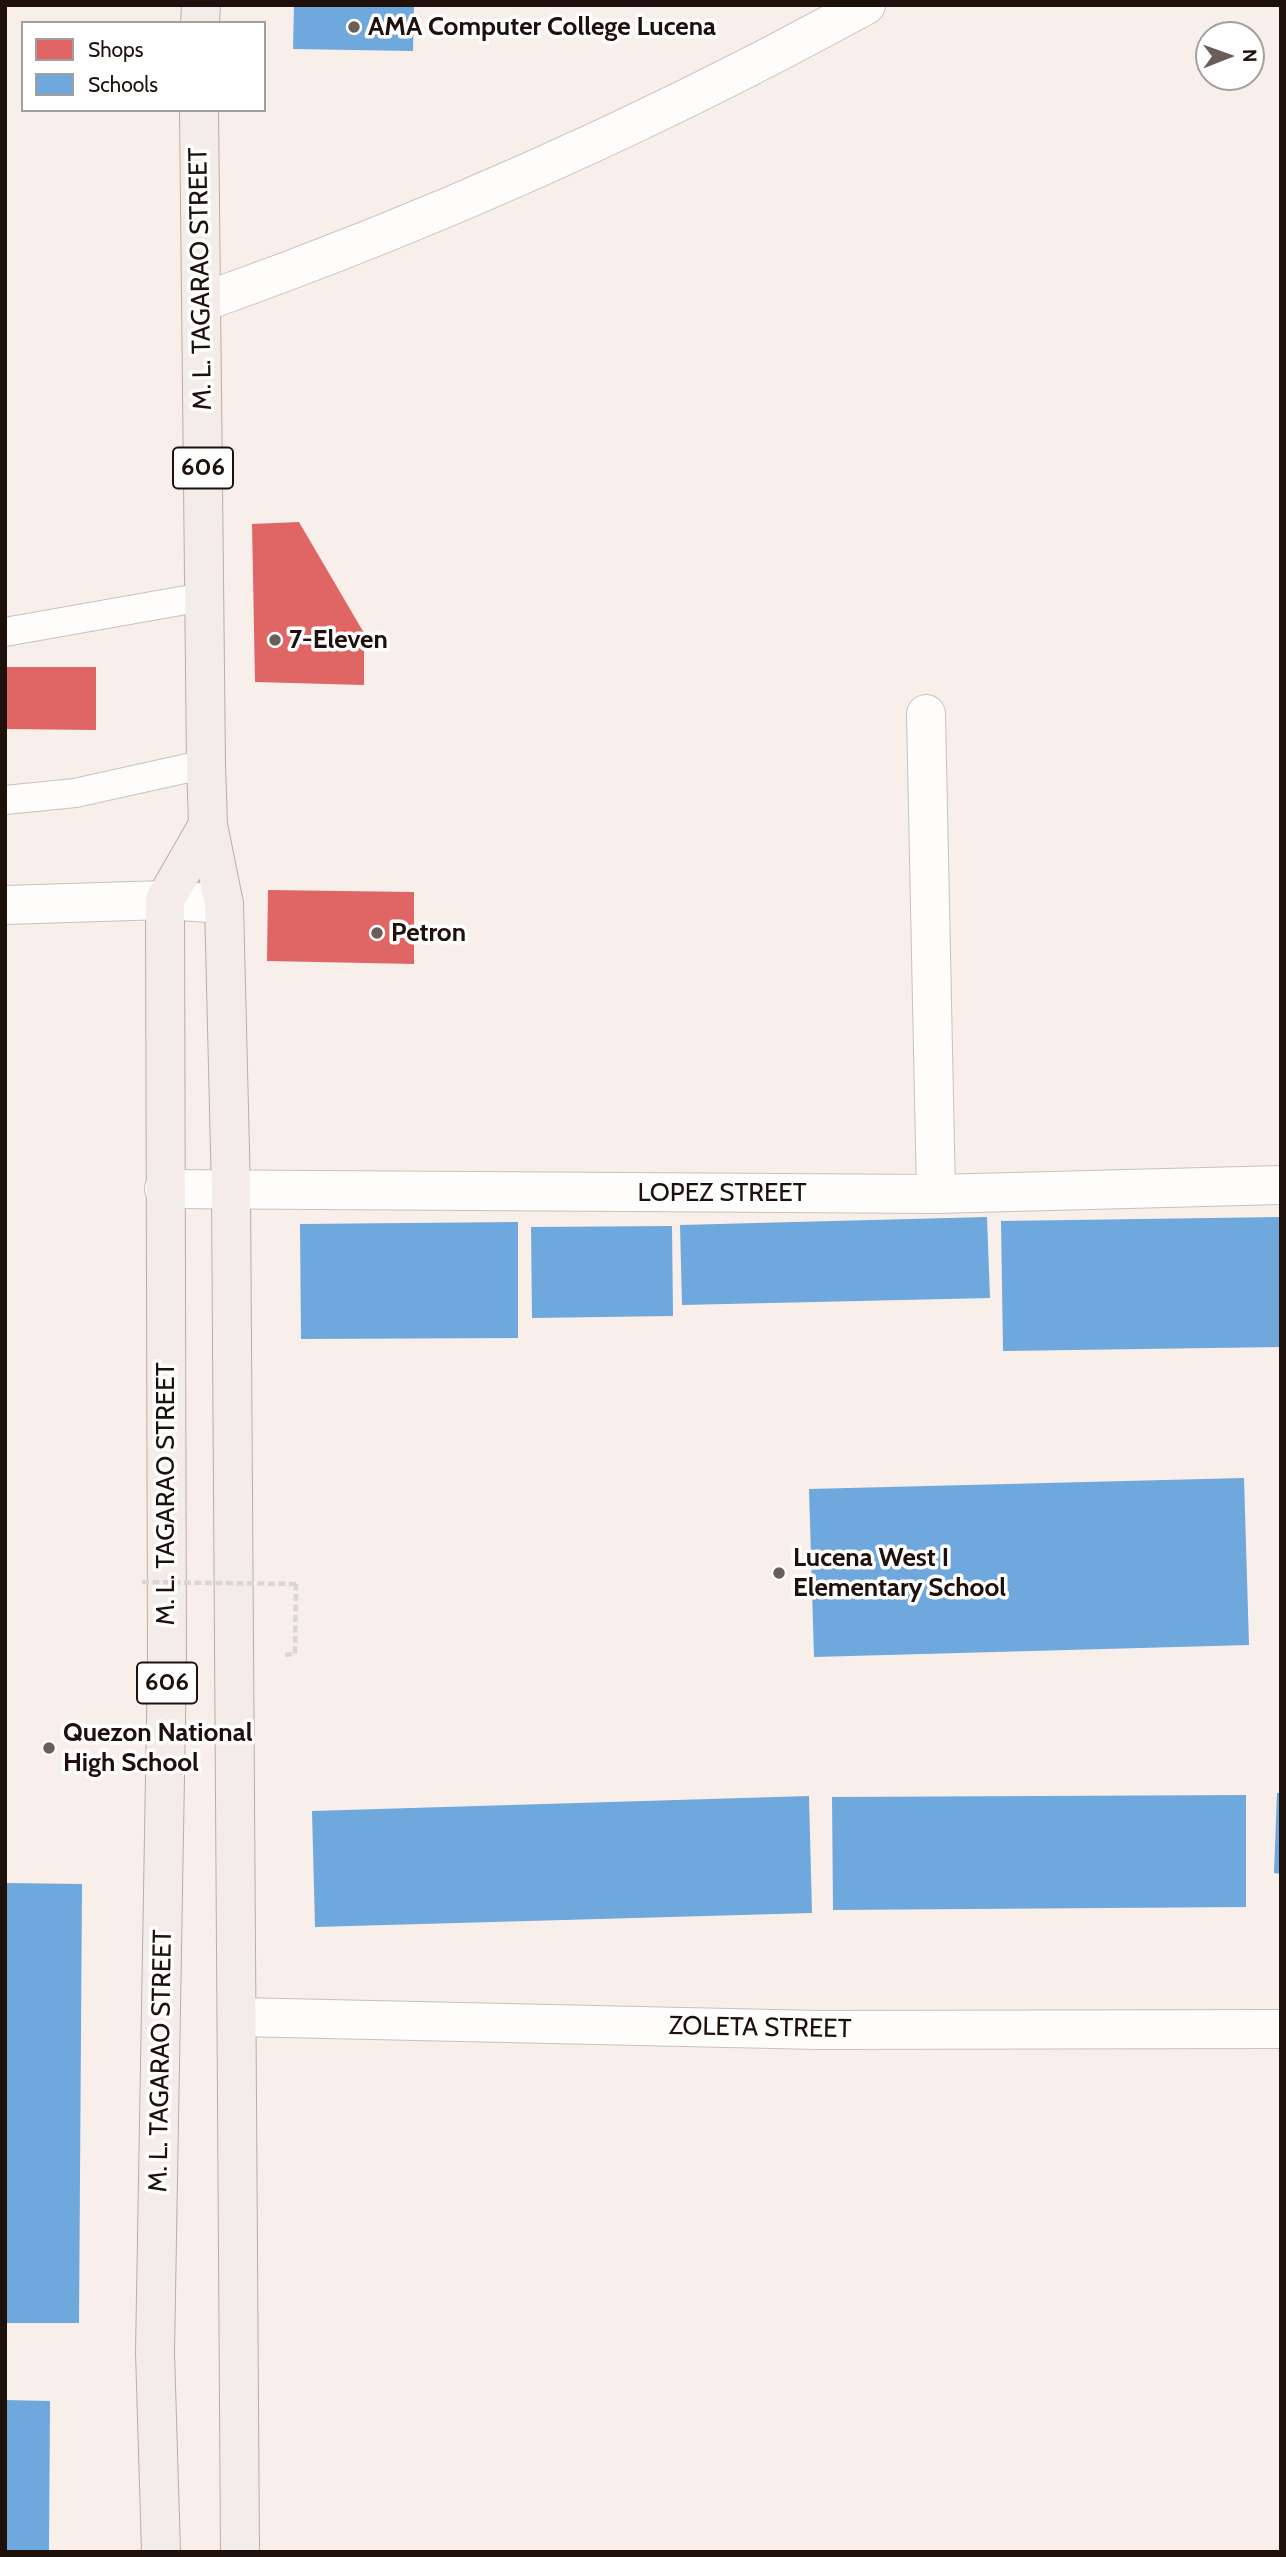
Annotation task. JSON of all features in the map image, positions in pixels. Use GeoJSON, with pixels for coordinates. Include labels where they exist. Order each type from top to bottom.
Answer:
{"type":"FeatureCollection","features":[{"type":"Feature","properties":{"kind":"main road","name":"M. L. TAGARAO STREET"},"geometry":{"type":"LineString","coordinates":[[198,112],[203,302],[206,764],[208,825],[224,904],[231,1191],[240,2552]]}},
{"type":"Feature","properties":{"kind":"main road","name":"M. L. TAGARAO STREET"},"geometry":{"type":"LineString","coordinates":[[161,2552],[155,2352],[167,1662],[165,900],[208,825]]}},
{"type":"Feature","properties":{"kind":"street"},"geometry":{"type":"LineString","coordinates":[[203,302],[336,255],[552,164],[866,5]]}},
{"type":"Feature","properties":{"kind":"street"},"geometry":{"type":"LineString","coordinates":[[926,714],[936,1194]]}},
{"type":"Feature","properties":{"kind":"street"},"geometry":{"type":"LineString","coordinates":[[5,905],[165,900],[224,904]]}},
{"type":"Feature","properties":{"kind":"street","name":"LOPEZ STREET"},"geometry":{"type":"LineString","coordinates":[[164,1189],[936,1194],[1281,1185]]}},
{"type":"Feature","properties":{"kind":"street","name":"ZOLETA STREET"},"geometry":{"type":"LineString","coordinates":[[238,2017],[818,2030],[1281,2029]]}},
{"type":"Feature","properties":{"kind":"lane"},"geometry":{"type":"LineString","coordinates":[[5,632],[203,597]]}},
{"type":"Feature","properties":{"kind":"lane"},"geometry":{"type":"LineString","coordinates":[[5,800],[75,793],[206,764]]}},
{"type":"Feature","properties":{"kind":"path"},"geometry":{"type":"LineString","coordinates":[[142,1582],[296,1584],[295,1654]]}},
{"type":"Feature","properties":{"kind":"building: Shops"},"geometry":{"type":"Polygon","coordinates":[[[299,522],[364,633],[364,685],[255,682],[252,524],[299,522]]]}},
{"type":"Feature","properties":{"kind":"building: Shops"},"geometry":{"type":"Polygon","coordinates":[[[5,667],[96,667],[96,730],[5,729],[5,667]]]}},
{"type":"Feature","properties":{"kind":"building: Shops"},"geometry":{"type":"Polygon","coordinates":[[[268,890],[414,892],[414,964],[267,961],[268,890]]]}},
{"type":"Feature","properties":{"kind":"building: Schools","name":"AMA Computer College Lucena"},"geometry":{"type":"Polygon","coordinates":[[[294,5],[414,5],[413,51],[293,49],[294,5]]]}},
{"type":"Feature","properties":{"kind":"building: Schools"},"geometry":{"type":"Polygon","coordinates":[[[987,1217],[990,1298],[682,1305],[680,1225],[987,1217]]]}},
{"type":"Feature","properties":{"kind":"building: Schools"},"geometry":{"type":"Polygon","coordinates":[[[1281,1217],[1281,1347],[1003,1351],[1001,1221],[1281,1217]]]}},
{"type":"Feature","properties":{"kind":"building: Schools"},"geometry":{"type":"Polygon","coordinates":[[[518,1222],[518,1338],[301,1339],[300,1224],[518,1222]]]}},
{"type":"Feature","properties":{"kind":"building: Schools"},"geometry":{"type":"Polygon","coordinates":[[[672,1226],[673,1316],[532,1318],[531,1227],[672,1226]]]}},
{"type":"Feature","properties":{"kind":"building: Schools"},"geometry":{"type":"Polygon","coordinates":[[[1244,1478],[1249,1645],[814,1657],[809,1489],[1244,1478]]]}},
{"type":"Feature","properties":{"kind":"building: Schools"},"geometry":{"type":"Polygon","coordinates":[[[1277,1793],[1281,1793],[1281,1874],[1274,1873],[1277,1793]]]}},
{"type":"Feature","properties":{"kind":"building: Schools"},"geometry":{"type":"Polygon","coordinates":[[[1246,1795],[1246,1907],[833,1910],[832,1797],[1246,1795]]]}},
{"type":"Feature","properties":{"kind":"building: Schools"},"geometry":{"type":"Polygon","coordinates":[[[809,1796],[812,1913],[315,1927],[312,1811],[809,1796]]]}},
{"type":"Feature","properties":{"kind":"building: Schools"},"geometry":{"type":"Polygon","coordinates":[[[5,1883],[82,1884],[79,2323],[5,2323],[5,1883]]]}},
{"type":"Feature","properties":{"kind":"building: Schools"},"geometry":{"type":"Polygon","coordinates":[[[5,2400],[50,2401],[49,2552],[5,2552],[5,2400]]]}},
{"type":"Feature","properties":{"kind":"place","name":"AMA Computer College Lucena"},"geometry":{"type":"Point","coordinates":[354,27]}},
{"type":"Feature","properties":{"kind":"place","name":"7-Eleven"},"geometry":{"type":"Point","coordinates":[275,640]}},
{"type":"Feature","properties":{"kind":"place","name":"Petron"},"geometry":{"type":"Point","coordinates":[377,933]}},
{"type":"Feature","properties":{"kind":"place","name":"Lucena West I Elementary School"},"geometry":{"type":"Point","coordinates":[779,1573]}},
{"type":"Feature","properties":{"kind":"place","name":"Quezon National High School"},"geometry":{"type":"Point","coordinates":[49,1748]}}]}
